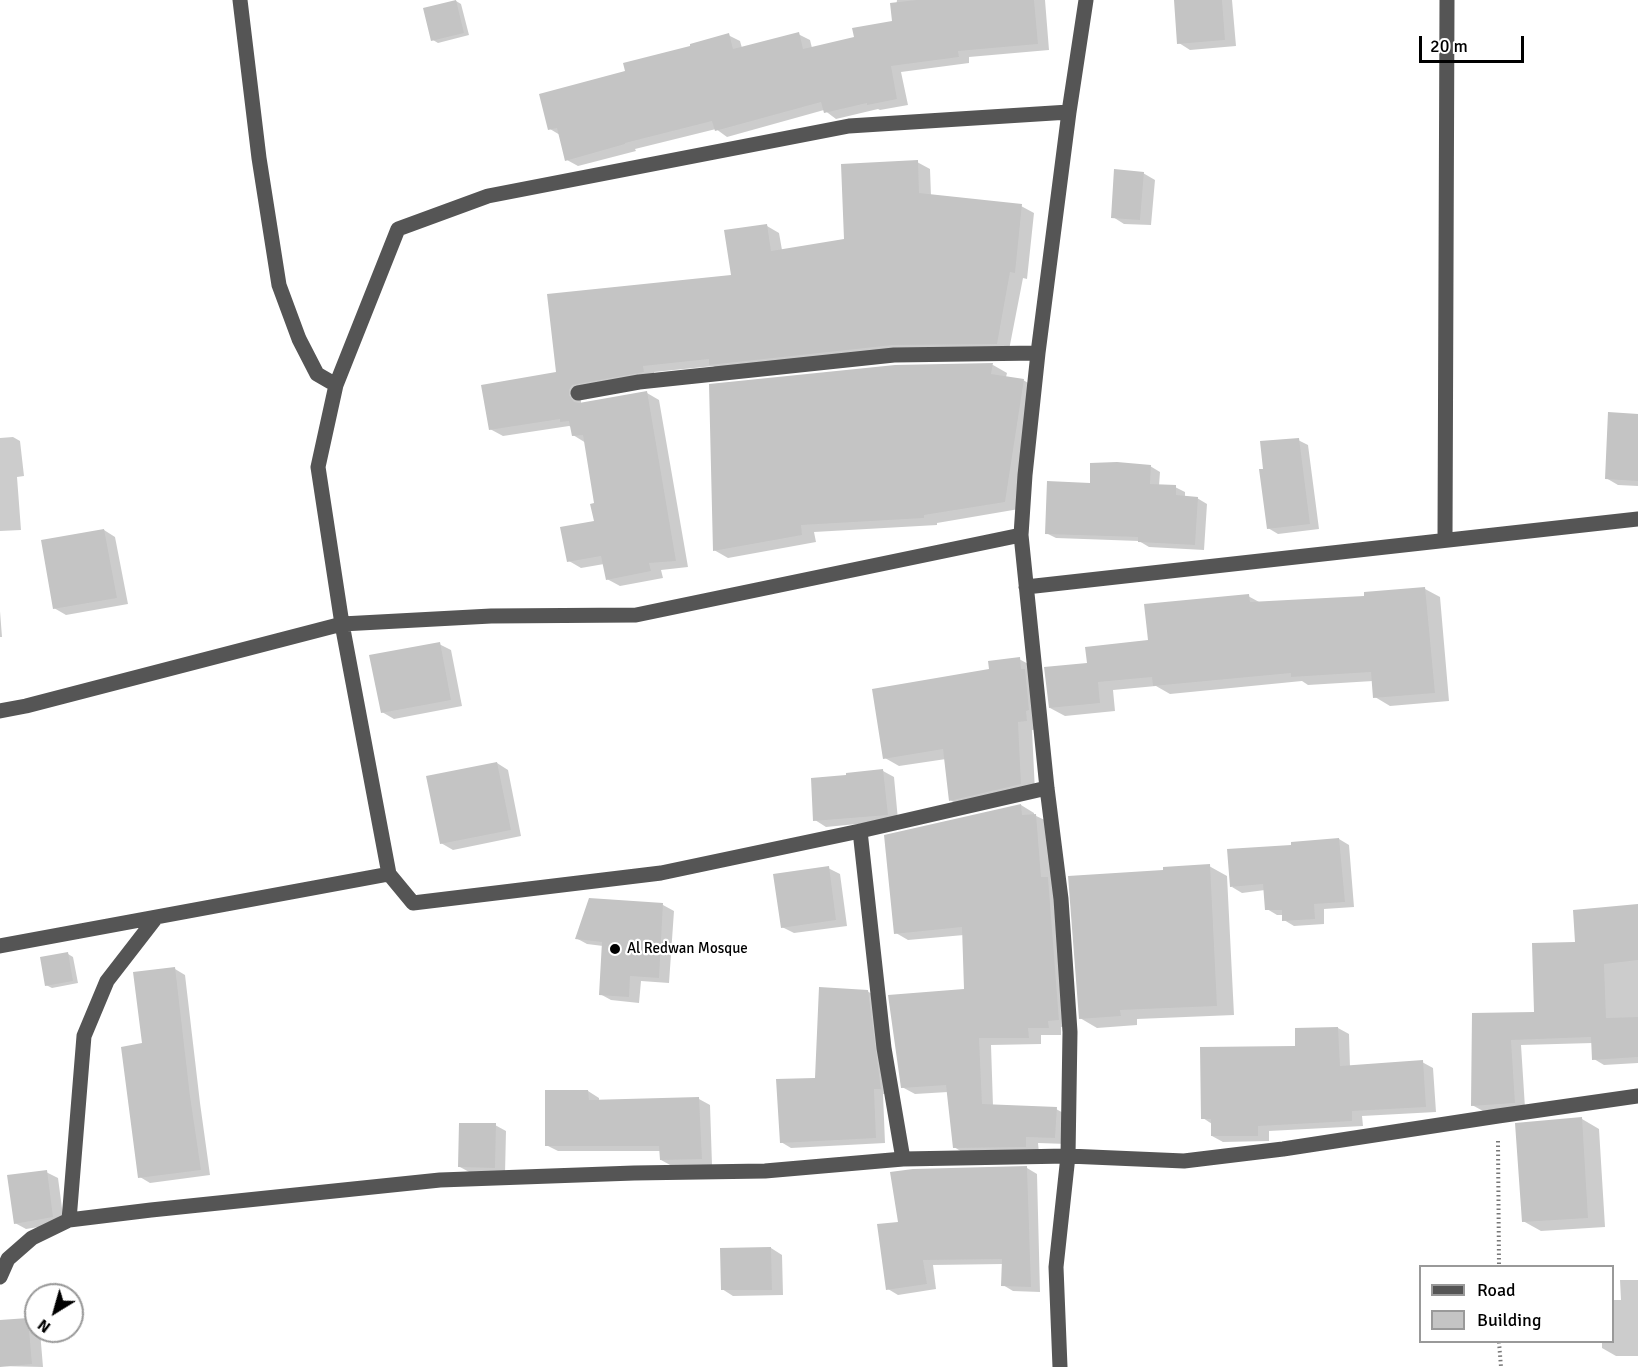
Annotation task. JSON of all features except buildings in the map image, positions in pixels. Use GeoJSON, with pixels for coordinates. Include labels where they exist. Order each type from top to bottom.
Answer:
{"type":"FeatureCollection","features":[{"type":"Feature","properties":{"kind":"street"},"geometry":{"type":"LineString","coordinates":[[240,0],[259,158],[279,285],[299,339],[317,374],[336,385]]}},
{"type":"Feature","properties":{"kind":"street"},"geometry":{"type":"LineString","coordinates":[[1060,1367],[1056,1267],[1068,1156],[1070,1032],[1060,899],[1021,535],[1038,353],[1086,0]]}},
{"type":"Feature","properties":{"kind":"street"},"geometry":{"type":"LineString","coordinates":[[1445,539],[1447,0]]}},
{"type":"Feature","properties":{"kind":"street"},"geometry":{"type":"LineString","coordinates":[[1047,788],[661,873],[413,903],[389,874],[342,624],[318,467],[336,385],[398,229],[488,196],[849,126],[1069,112]]}},
{"type":"Feature","properties":{"kind":"street"},"geometry":{"type":"LineString","coordinates":[[578,393],[639,382],[894,355],[1038,353]]}},
{"type":"Feature","properties":{"kind":"street"},"geometry":{"type":"LineString","coordinates":[[1026,587],[1638,519]]}},
{"type":"Feature","properties":{"kind":"street"},"geometry":{"type":"LineString","coordinates":[[0,711],[342,624],[491,616],[636,615],[1021,535]]}},
{"type":"Feature","properties":{"kind":"street"},"geometry":{"type":"LineString","coordinates":[[860,831],[884,1048],[903,1159]]}},
{"type":"Feature","properties":{"kind":"street"},"geometry":{"type":"LineString","coordinates":[[0,946],[389,874]]}},
{"type":"Feature","properties":{"kind":"street"},"geometry":{"type":"LineString","coordinates":[[69,1220],[84,1036],[107,981],[155,919]]}},
{"type":"Feature","properties":{"kind":"street"},"geometry":{"type":"LineString","coordinates":[[0,1278],[8,1260],[32,1238],[69,1220],[151,1210],[440,1180],[765,1171],[903,1159],[1068,1156],[1184,1161],[1283,1149],[1638,1096]]}},
{"type":"Feature","properties":{"kind":"path"},"geometry":{"type":"LineString","coordinates":[[1498,1116],[1499,1265]]}},
{"type":"Feature","properties":{"kind":"path"},"geometry":{"type":"LineString","coordinates":[[1499,1343],[1501,1367]]}},
{"type":"Feature","properties":{"kind":"place","name":"Al Redwan Mosque"},"geometry":{"type":"Point","coordinates":[615,949]}}]}
